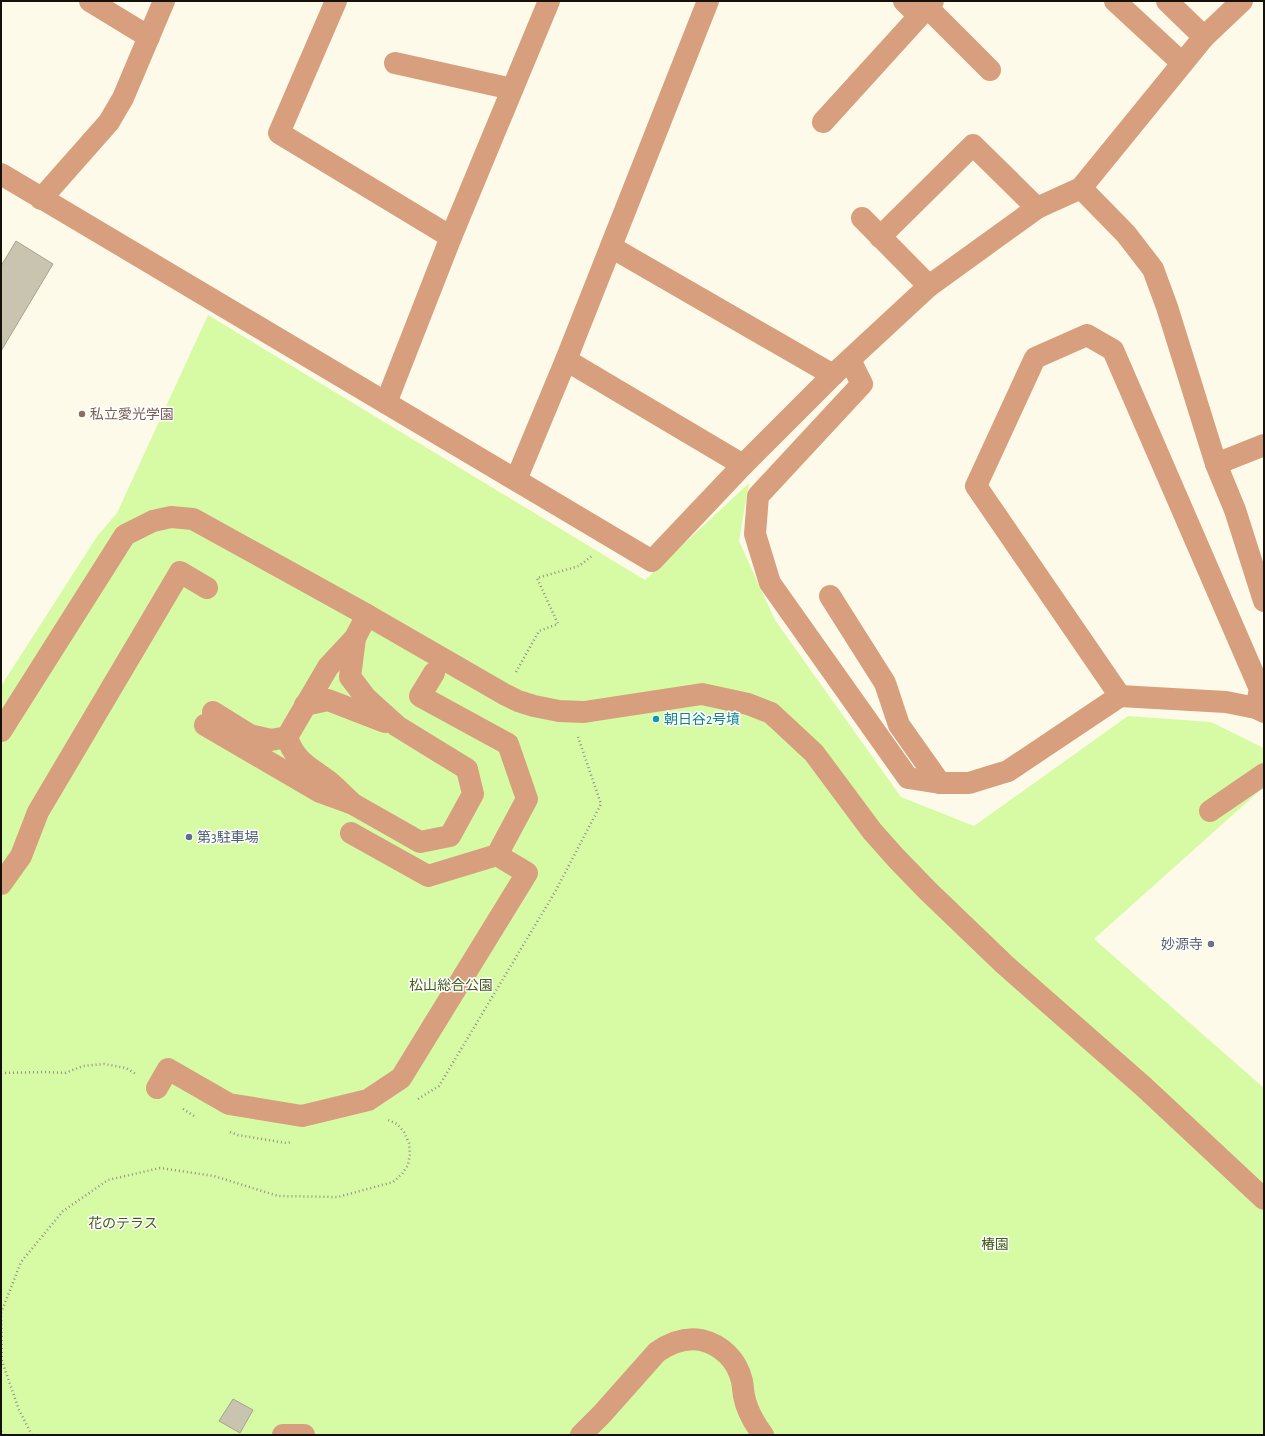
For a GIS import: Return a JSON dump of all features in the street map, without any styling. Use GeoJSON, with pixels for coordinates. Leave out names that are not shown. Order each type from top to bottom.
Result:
{"type":"FeatureCollection","features":[{"type":"Feature","properties":{"kind":"street"},"geometry":{"type":"LineString","coordinates":[[90,1],[149,37]]}},
{"type":"Feature","properties":{"kind":"street"},"geometry":{"type":"LineString","coordinates":[[41,199],[109,122],[123,98],[164,1]]}},
{"type":"Feature","properties":{"kind":"street"},"geometry":{"type":"LineString","coordinates":[[336,1],[279,133],[451,237]]}},
{"type":"Feature","properties":{"kind":"street"},"geometry":{"type":"LineString","coordinates":[[386,403],[451,237],[549,1]]}},
{"type":"Feature","properties":{"kind":"street"},"geometry":{"type":"LineString","coordinates":[[516,480],[566,360],[708,1]]}},
{"type":"Feature","properties":{"kind":"street"},"geometry":{"type":"LineString","coordinates":[[904,1],[927,8],[990,70]]}},
{"type":"Feature","properties":{"kind":"street"},"geometry":{"type":"LineString","coordinates":[[1115,1],[1182,63]]}},
{"type":"Feature","properties":{"kind":"street"},"geometry":{"type":"LineString","coordinates":[[1167,1],[1204,37]]}},
{"type":"Feature","properties":{"kind":"street"},"geometry":{"type":"LineString","coordinates":[[1,174],[652,561],[743,465],[834,375],[929,286],[1037,208],[1081,188],[1204,37],[1242,1]]}},
{"type":"Feature","properties":{"kind":"street"},"geometry":{"type":"LineString","coordinates":[[823,122],[927,8]]}},
{"type":"Feature","properties":{"kind":"street"},"geometry":{"type":"LineString","coordinates":[[395,63],[512,89]]}},
{"type":"Feature","properties":{"kind":"street"},"geometry":{"type":"LineString","coordinates":[[880,237],[973,145],[1037,208]]}},
{"type":"Feature","properties":{"kind":"street"},"geometry":{"type":"LineString","coordinates":[[1081,188],[1126,234],[1153,269],[1168,307],[1216,464],[1235,510],[1264,601]]}},
{"type":"Feature","properties":{"kind":"street"},"geometry":{"type":"LineString","coordinates":[[862,218],[929,286]]}},
{"type":"Feature","properties":{"kind":"street"},"geometry":{"type":"LineString","coordinates":[[611,247],[834,375]]}},
{"type":"Feature","properties":{"kind":"street"},"geometry":{"type":"LineString","coordinates":[[850,360],[862,384],[758,496],[755,534],[770,583],[908,778],[940,783],[969,783],[1008,771],[1120,696],[1226,702],[1260,710],[1260,690],[1113,350],[1087,335],[1035,358],[976,486],[1120,696]]}},
{"type":"Feature","properties":{"kind":"street"},"geometry":{"type":"LineString","coordinates":[[566,360],[743,465]]}},
{"type":"Feature","properties":{"kind":"street"},"geometry":{"type":"LineString","coordinates":[[1216,464],[1264,445]]}},
{"type":"Feature","properties":{"kind":"street"},"geometry":{"type":"LineString","coordinates":[[1,731],[125,535],[153,521],[171,516],[193,518],[518,701],[559,711],[584,712],[702,694],[748,704],[771,713],[814,753],[872,830],[896,858],[928,891],[1004,964],[1144,1087],[1264,1200]]}},
{"type":"Feature","properties":{"kind":"street"},"geometry":{"type":"LineString","coordinates":[[1,884],[21,856],[38,812],[180,572],[207,588]]}},
{"type":"Feature","properties":{"kind":"street"},"geometry":{"type":"LineString","coordinates":[[830,596],[885,683],[899,725],[940,783]]}},
{"type":"Feature","properties":{"kind":"street"},"geometry":{"type":"LineString","coordinates":[[352,804],[328,781],[304,765],[290,748],[287,737],[328,667],[355,638],[367,615]]}},
{"type":"Feature","properties":{"kind":"street"},"geometry":{"type":"LineString","coordinates":[[287,737],[271,740],[250,735],[209,718],[320,792],[352,804],[420,842],[450,836],[473,794],[467,769],[397,726],[366,698],[350,677],[355,638]]}},
{"type":"Feature","properties":{"kind":"street"},"geometry":{"type":"LineString","coordinates":[[351,833],[428,876],[497,855],[527,799],[508,744],[420,696],[434,673]]}},
{"type":"Feature","properties":{"kind":"street"},"geometry":{"type":"LineString","coordinates":[[305,704],[328,700],[397,726]]}},
{"type":"Feature","properties":{"kind":"street"},"geometry":{"type":"LineString","coordinates":[[1210,811],[1264,774]]}},
{"type":"Feature","properties":{"kind":"street"},"geometry":{"type":"LineString","coordinates":[[157,1088],[168,1069],[229,1104],[302,1116],[368,1100],[401,1078],[527,873],[497,855]]}},
{"type":"Feature","properties":{"kind":"street"},"geometry":{"type":"LineString","coordinates":[[581,1435],[602,1414],[657,1352],[664,1347],[680,1341],[697,1340],[713,1344],[733,1359],[742,1380],[744,1396],[749,1411],[755,1425],[763,1435]]}},
{"type":"Feature","properties":{"kind":"street"},"geometry":{"type":"LineString","coordinates":[[283,1435],[304,1435]]}},
{"type":"Feature","properties":{"kind":"path"},"geometry":{"type":"LineString","coordinates":[[513,678],[539,631],[558,624],[537,578],[579,566],[614,538]]}},
{"type":"Feature","properties":{"kind":"path"},"geometry":{"type":"LineString","coordinates":[[1,1073],[65,1073],[83,1066],[104,1064],[126,1068],[157,1088],[188,1113],[196,1116]]}},
{"type":"Feature","properties":{"kind":"path"},"geometry":{"type":"LineString","coordinates":[[32,1435],[19,1410],[2,1361],[1,1313],[21,1262],[63,1211],[108,1180],[160,1168],[214,1176],[278,1196],[338,1197],[393,1182],[402,1174],[408,1165],[410,1154],[409,1143],[404,1132],[397,1124],[387,1119],[380,1120]]}},
{"type":"Feature","properties":{"kind":"path"},"geometry":{"type":"LineString","coordinates":[[224,1129],[238,1135],[286,1143],[293,1141]]}},
{"type":"Feature","properties":{"kind":"path"},"geometry":{"type":"LineString","coordinates":[[1,1432],[5,1435]]}},
{"type":"Feature","properties":{"kind":"green space","name":"松山総合公園"},"geometry":{"type":"Polygon","coordinates":[[[208,315],[645,580],[749,483],[739,541],[775,620],[901,797],[974,826],[1128,716],[1211,722],[1264,748],[1264,787],[1094,939],[1264,1088],[1264,1435],[1,1435],[1,686],[98,535],[117,513],[208,315]]]}},
{"type":"Feature","properties":{"kind":"building"},"geometry":{"type":"Polygon","coordinates":[[[16,241],[53,264],[1,351],[1,266],[16,241]]]}},
{"type":"Feature","properties":{"kind":"building"},"geometry":{"type":"Polygon","coordinates":[[[233,1399],[253,1410],[240,1433],[219,1421],[233,1399]]]}},
{"type":"Feature","properties":{"kind":"place","name":"私立愛光学園"},"geometry":{"type":"Point","coordinates":[82,414]}},
{"type":"Feature","properties":{"kind":"place","name":"朝日谷2号墳"},"geometry":{"type":"Point","coordinates":[656,719]}},
{"type":"Feature","properties":{"kind":"place","name":"第3駐車場"},"geometry":{"type":"Point","coordinates":[189,837]}},
{"type":"Feature","properties":{"kind":"place","name":"妙源寺"},"geometry":{"type":"Point","coordinates":[1211,944]}},
{"type":"Feature","properties":{"kind":"park label","name":"花のテラス"},"geometry":{"type":"Point","coordinates":[123,1223]}},
{"type":"Feature","properties":{"kind":"park label","name":"椿園"},"geometry":{"type":"Point","coordinates":[995,1244]}}]}
